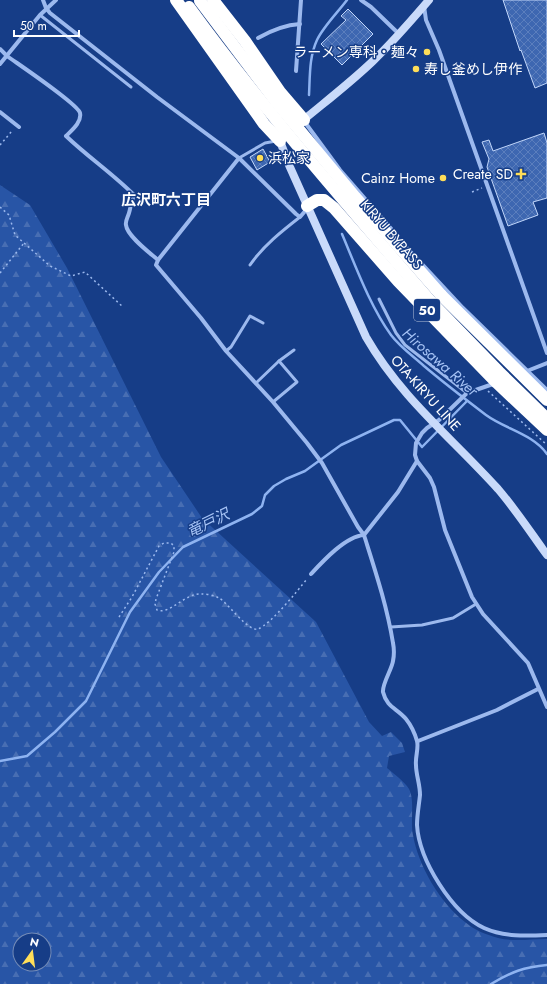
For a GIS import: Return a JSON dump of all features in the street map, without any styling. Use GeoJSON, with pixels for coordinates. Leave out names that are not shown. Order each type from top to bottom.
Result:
{"type":"FeatureCollection","features":[{"type":"Feature","properties":{"kind":"highway"},"geometry":{"type":"LineString","coordinates":[[176,0],[264,124],[280,141]]}},
{"type":"Feature","properties":{"kind":"highway"},"geometry":{"type":"LineString","coordinates":[[213,0],[245,41],[280,92],[304,120]]}},
{"type":"Feature","properties":{"kind":"highway","name":"KIRYU BYPASS"},"geometry":{"type":"LineString","coordinates":[[193,2],[224,54],[268,111],[436,299],[499,372],[547,419]]}},
{"type":"Feature","properties":{"kind":"highway","name":"50"},"geometry":{"type":"LineString","coordinates":[[307,206],[317,200],[324,200],[334,208],[398,281],[547,430]]}},
{"type":"Feature","properties":{"kind":"highway","name":"KIRYU BYPASS"},"geometry":{"type":"LineString","coordinates":[[436,299],[547,400]]}},
{"type":"Feature","properties":{"kind":"main road"},"geometry":{"type":"LineString","coordinates":[[280,141],[373,61],[426,3]]}},
{"type":"Feature","properties":{"kind":"main road","name":"OTA-KIRYU LINE"},"geometry":{"type":"LineString","coordinates":[[280,141],[288,165],[366,337],[378,358],[407,396],[477,467],[509,502],[547,555]]}},
{"type":"Feature","properties":{"kind":"street"},"geometry":{"type":"LineString","coordinates":[[43,0],[50,13],[157,97],[239,158],[300,218],[307,206]]}},
{"type":"Feature","properties":{"kind":"street"},"geometry":{"type":"LineString","coordinates":[[0,64],[46,8],[56,0]]}},
{"type":"Feature","properties":{"kind":"street"},"geometry":{"type":"LineString","coordinates":[[296,71],[301,0]]}},
{"type":"Feature","properties":{"kind":"street"},"geometry":{"type":"LineString","coordinates":[[361,0],[371,7],[399,34]]}},
{"type":"Feature","properties":{"kind":"street"},"geometry":{"type":"LineString","coordinates":[[426,3],[426,20],[439,50],[547,353]]}},
{"type":"Feature","properties":{"kind":"street"},"geometry":{"type":"LineString","coordinates":[[258,38],[287,25],[300,24]]}},
{"type":"Feature","properties":{"kind":"street"},"geometry":{"type":"LineString","coordinates":[[0,49],[7,56],[79,109],[79,122],[66,136],[91,159],[117,178],[134,195],[130,202],[130,210],[126,221],[127,229],[139,243],[158,260]]}},
{"type":"Feature","properties":{"kind":"street"},"geometry":{"type":"LineString","coordinates":[[0,112],[19,126]]}},
{"type":"Feature","properties":{"kind":"street"},"geometry":{"type":"LineString","coordinates":[[304,120],[340,170],[398,237]]}},
{"type":"Feature","properties":{"kind":"street"},"geometry":{"type":"LineString","coordinates":[[239,158],[158,260],[156,265],[201,318],[226,351],[273,402],[307,443],[322,463],[364,535],[391,627],[393,661],[383,690],[387,703],[405,719],[418,741],[416,764],[420,794],[417,825],[423,851],[432,871],[445,892],[472,921],[484,928],[512,935],[547,935]]}},
{"type":"Feature","properties":{"kind":"street"},"geometry":{"type":"LineString","coordinates":[[403,243],[463,308],[547,390]]}},
{"type":"Feature","properties":{"kind":"street"},"geometry":{"type":"LineString","coordinates":[[526,371],[547,363]]}},
{"type":"Feature","properties":{"kind":"street"},"geometry":{"type":"LineString","coordinates":[[500,382],[466,393],[439,420],[422,433],[418,438],[415,449],[417,461],[430,478],[434,487],[445,530],[472,597],[483,614],[528,662],[534,673],[538,689],[547,707]]}},
{"type":"Feature","properties":{"kind":"street"},"geometry":{"type":"LineString","coordinates":[[364,535],[395,497],[417,461]]}},
{"type":"Feature","properties":{"kind":"street"},"geometry":{"type":"LineString","coordinates":[[311,574],[324,560],[343,545],[357,535],[364,535]]}},
{"type":"Feature","properties":{"kind":"street"},"geometry":{"type":"LineString","coordinates":[[418,741],[497,710],[538,689]]}},
{"type":"Feature","properties":{"kind":"lane"},"geometry":{"type":"LineString","coordinates":[[40,15],[131,87]]}},
{"type":"Feature","properties":{"kind":"lane"},"geometry":{"type":"LineString","coordinates":[[239,158],[265,143],[280,141]]}},
{"type":"Feature","properties":{"kind":"lane"},"geometry":{"type":"LineString","coordinates":[[250,265],[270,242],[300,218]]}},
{"type":"Feature","properties":{"kind":"lane"},"geometry":{"type":"LineString","coordinates":[[379,298],[396,334],[405,345],[466,393]]}},
{"type":"Feature","properties":{"kind":"lane"},"geometry":{"type":"LineString","coordinates":[[226,351],[231,347],[250,316],[263,323]]}},
{"type":"Feature","properties":{"kind":"lane"},"geometry":{"type":"LineString","coordinates":[[256,383],[279,361],[294,350]]}},
{"type":"Feature","properties":{"kind":"lane"},"geometry":{"type":"LineString","coordinates":[[273,402],[297,382],[279,361]]}},
{"type":"Feature","properties":{"kind":"lane"},"geometry":{"type":"LineString","coordinates":[[391,627],[422,625],[453,618],[476,604]]}},
{"type":"Feature","properties":{"kind":"path"},"geometry":{"type":"LineString","coordinates":[[0,145],[12,131]]}},
{"type":"Feature","properties":{"kind":"path"},"geometry":{"type":"LineString","coordinates":[[472,192],[484,188]]}},
{"type":"Feature","properties":{"kind":"path"},"geometry":{"type":"LineString","coordinates":[[0,211],[1,208],[9,215],[15,235],[50,266],[71,276],[85,272],[123,307]]}},
{"type":"Feature","properties":{"kind":"path"},"geometry":{"type":"LineString","coordinates":[[0,273],[24,242]]}},
{"type":"Feature","properties":{"kind":"path"},"geometry":{"type":"LineString","coordinates":[[484,388],[547,445]]}},
{"type":"Feature","properties":{"kind":"path"},"geometry":{"type":"LineString","coordinates":[[119,617],[132,597],[159,546],[164,543],[171,543],[174,546],[174,552],[156,599],[155,604],[157,610],[160,611],[166,610],[190,596],[200,593],[208,594],[217,597],[254,630],[266,624],[282,609],[311,574]]}},
{"type":"Feature","properties":{"kind":"green space"},"geometry":{"type":"Polygon","coordinates":[[[0,185],[30,205],[67,268],[161,457],[202,518],[316,622],[369,722],[382,736],[391,732],[402,743],[405,752],[389,756],[387,768],[402,780],[409,789],[412,799],[412,830],[416,847],[425,871],[439,894],[447,905],[465,922],[485,934],[510,940],[547,939],[547,984],[0,984],[0,185]]]}},
{"type":"Feature","properties":{"kind":"building"},"geometry":{"type":"Polygon","coordinates":[[[503,0],[547,0],[547,83],[535,88],[521,50],[520,51],[503,0]]]}},
{"type":"Feature","properties":{"kind":"building"},"geometry":{"type":"Polygon","coordinates":[[[348,9],[373,34],[342,65],[321,44],[346,20],[341,16],[348,9]]]}},
{"type":"Feature","properties":{"kind":"building"},"geometry":{"type":"Polygon","coordinates":[[[544,133],[547,143],[547,198],[533,202],[538,215],[508,226],[487,167],[489,159],[482,142],[489,140],[493,151],[544,133]]]}},
{"type":"Feature","properties":{"kind":"building"},"geometry":{"type":"Polygon","coordinates":[[[263,149],[270,162],[257,170],[250,157],[263,149]]]}},
{"type":"Feature","properties":{"kind":"waterway","name":"Hirosawa River"},"geometry":{"type":"LineString","coordinates":[[309,95],[311,60],[314,47],[327,25],[347,0]]}},
{"type":"Feature","properties":{"kind":"waterway","name":"Hirosawa River"},"geometry":{"type":"LineString","coordinates":[[342,234],[376,312],[391,335],[407,351],[486,415],[534,441],[547,454]]}},
{"type":"Feature","properties":{"kind":"waterway","name":"竜戸沢"},"geometry":{"type":"LineString","coordinates":[[0,761],[27,756],[55,732],[86,701],[130,612],[159,572],[183,547],[252,514],[262,506],[265,495],[274,486],[305,471],[341,445],[394,420],[400,420],[422,447],[467,401]]}},
{"type":"Feature","properties":{"kind":"waterway"},"geometry":{"type":"LineString","coordinates":[[491,984],[518,971],[531,967],[547,965]]}},
{"type":"Feature","properties":{"kind":"place","name":"ラーメン専科・麺々"},"geometry":{"type":"Point","coordinates":[427,52]}},
{"type":"Feature","properties":{"kind":"place","name":"寿し釜めし伊作"},"geometry":{"type":"Point","coordinates":[416,69]}},
{"type":"Feature","properties":{"kind":"place","name":"浜松家"},"geometry":{"type":"Point","coordinates":[260,158]}},
{"type":"Feature","properties":{"kind":"place","name":"Create SD"},"geometry":{"type":"Point","coordinates":[521,174]}},
{"type":"Feature","properties":{"kind":"place","name":"Cainz Home"},"geometry":{"type":"Point","coordinates":[443,178]}},
{"type":"Feature","properties":{"kind":"district","name":"広沢町六丁目"},"geometry":{"type":"Point","coordinates":[166,200]}}]}
